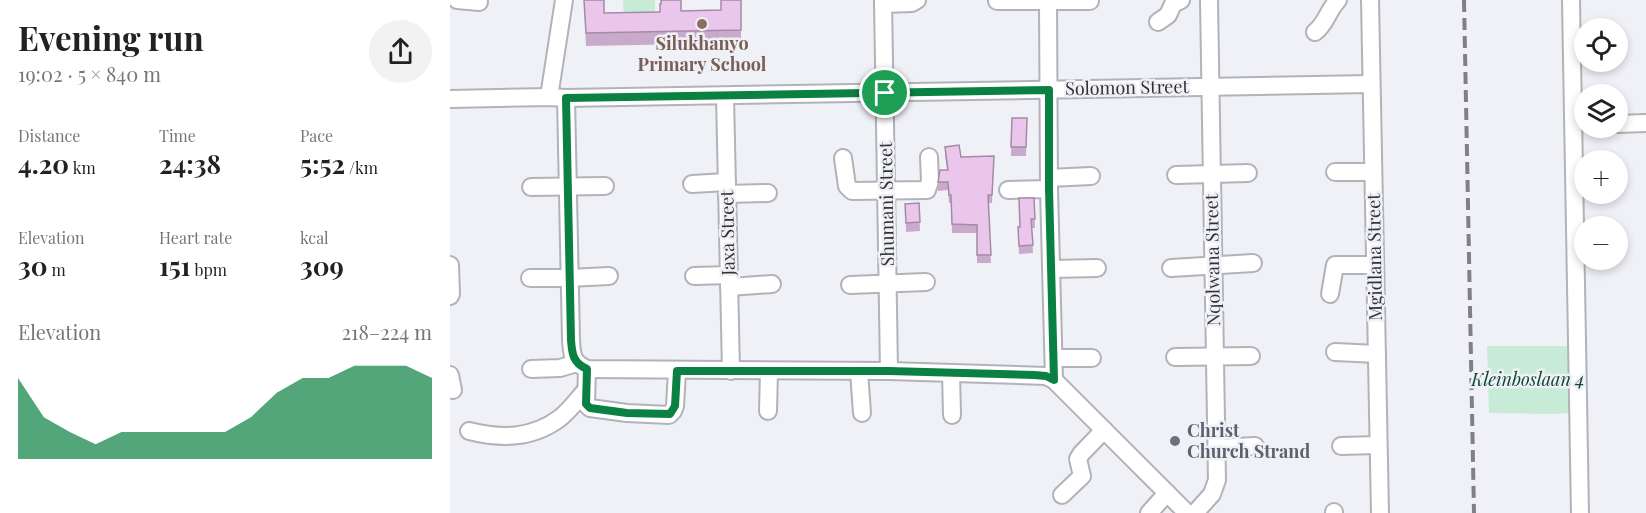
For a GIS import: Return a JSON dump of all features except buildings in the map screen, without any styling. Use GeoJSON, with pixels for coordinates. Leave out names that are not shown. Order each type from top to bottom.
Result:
{"type":"FeatureCollection","features":[{"type":"Feature","properties":{"kind":"street"},"geometry":{"type":"LineString","coordinates":[[457,0],[479,3]]}},
{"type":"Feature","properties":{"kind":"street"},"geometry":{"type":"LineString","coordinates":[[549,97],[564,0]]}},
{"type":"Feature","properties":{"kind":"street"},"geometry":{"type":"LineString","coordinates":[[883,2],[912,3],[917,0]]}},
{"type":"Feature","properties":{"kind":"street"},"geometry":{"type":"LineString","coordinates":[[1048,0],[1049,184],[1054,380]]}},
{"type":"Feature","properties":{"kind":"street","name":"Nqolwana Street"},"geometry":{"type":"LineString","coordinates":[[1195,513],[1212,494],[1216,485],[1209,0]]}},
{"type":"Feature","properties":{"kind":"street"},"geometry":{"type":"LineString","coordinates":[[1315,32],[1323,25],[1332,6],[1338,0]]}},
{"type":"Feature","properties":{"kind":"street","name":"Mgidlana Street"},"geometry":{"type":"LineString","coordinates":[[1370,0],[1380,513]]}},
{"type":"Feature","properties":{"kind":"street"},"geometry":{"type":"LineString","coordinates":[[1571,0],[1576,84]]}},
{"type":"Feature","properties":{"kind":"street"},"geometry":{"type":"LineString","coordinates":[[997,2],[1090,1]]}},
{"type":"Feature","properties":{"kind":"street"},"geometry":{"type":"LineString","coordinates":[[1158,22],[1168,15],[1175,1]]}},
{"type":"Feature","properties":{"kind":"street","name":"Shumani Street"},"geometry":{"type":"LineString","coordinates":[[883,2],[889,371]]}},
{"type":"Feature","properties":{"kind":"street","name":"Solomon Street"},"geometry":{"type":"LineString","coordinates":[[450,99],[1371,84]]}},
{"type":"Feature","properties":{"kind":"street","name":"Jaxa Street"},"geometry":{"type":"LineString","coordinates":[[725,96],[731,371]]}},
{"type":"Feature","properties":{"kind":"street"},"geometry":{"type":"LineString","coordinates":[[566,98],[571,340],[572,354],[582,366],[586,404],[590,408],[627,413],[669,415],[675,406],[677,371]]}},
{"type":"Feature","properties":{"kind":"street"},"geometry":{"type":"LineString","coordinates":[[1628,124],[1646,123]]}},
{"type":"Feature","properties":{"kind":"street"},"geometry":{"type":"LineString","coordinates":[[1578,138],[1580,513]]}},
{"type":"Feature","properties":{"kind":"street"},"geometry":{"type":"LineString","coordinates":[[843,158],[849,189],[855,192],[887,189],[927,190],[930,181],[929,157]]}},
{"type":"Feature","properties":{"kind":"street"},"geometry":{"type":"LineString","coordinates":[[1335,172],[1373,172]]}},
{"type":"Feature","properties":{"kind":"street"},"geometry":{"type":"LineString","coordinates":[[1176,175],[1248,173]]}},
{"type":"Feature","properties":{"kind":"street"},"geometry":{"type":"LineString","coordinates":[[1008,190],[1091,176]]}},
{"type":"Feature","properties":{"kind":"street"},"geometry":{"type":"LineString","coordinates":[[692,184],[768,193]]}},
{"type":"Feature","properties":{"kind":"street"},"geometry":{"type":"LineString","coordinates":[[531,187],[605,186]]}},
{"type":"Feature","properties":{"kind":"street"},"geometry":{"type":"LineString","coordinates":[[1171,268],[1253,263]]}},
{"type":"Feature","properties":{"kind":"street"},"geometry":{"type":"LineString","coordinates":[[450,265],[452,294],[450,296]]}},
{"type":"Feature","properties":{"kind":"street"},"geometry":{"type":"LineString","coordinates":[[1330,294],[1335,265],[1375,265]]}},
{"type":"Feature","properties":{"kind":"street"},"geometry":{"type":"LineString","coordinates":[[1052,269],[1097,268]]}},
{"type":"Feature","properties":{"kind":"street"},"geometry":{"type":"LineString","coordinates":[[530,278],[609,276]]}},
{"type":"Feature","properties":{"kind":"street"},"geometry":{"type":"LineString","coordinates":[[694,276],[772,284]]}},
{"type":"Feature","properties":{"kind":"street"},"geometry":{"type":"LineString","coordinates":[[850,285],[926,282]]}},
{"type":"Feature","properties":{"kind":"street"},"geometry":{"type":"LineString","coordinates":[[1335,352],[1377,354]]}},
{"type":"Feature","properties":{"kind":"street"},"geometry":{"type":"LineString","coordinates":[[1175,357],[1251,356]]}},
{"type":"Feature","properties":{"kind":"street"},"geometry":{"type":"LineString","coordinates":[[1054,358],[1092,358]]}},
{"type":"Feature","properties":{"kind":"street"},"geometry":{"type":"LineString","coordinates":[[531,369],[582,366],[677,371],[889,371],[1046,376],[1054,380],[1187,513]]}},
{"type":"Feature","properties":{"kind":"street"},"geometry":{"type":"LineString","coordinates":[[768,411],[769,371]]}},
{"type":"Feature","properties":{"kind":"street"},"geometry":{"type":"LineString","coordinates":[[859,371],[862,413]]}},
{"type":"Feature","properties":{"kind":"street"},"geometry":{"type":"LineString","coordinates":[[951,373],[952,415]]}},
{"type":"Feature","properties":{"kind":"street"},"geometry":{"type":"LineString","coordinates":[[469,431],[490,436],[511,437],[536,431],[562,417],[586,390]]}},
{"type":"Feature","properties":{"kind":"street"},"geometry":{"type":"LineString","coordinates":[[1062,495],[1082,476],[1078,459],[1104,430]]}},
{"type":"Feature","properties":{"kind":"street"},"geometry":{"type":"LineString","coordinates":[[1341,446],[1378,445]]}},
{"type":"Feature","properties":{"kind":"street"},"geometry":{"type":"LineString","coordinates":[[1216,448],[1255,447]]}},
{"type":"Feature","properties":{"kind":"street"},"geometry":{"type":"LineString","coordinates":[[1149,513],[1167,493]]}},
{"type":"Feature","properties":{"kind":"green space"},"geometry":{"type":"Polygon","coordinates":[[[623,0],[655,0],[655,21],[624,22],[623,0]]]}},
{"type":"Feature","properties":{"kind":"green space","name":"Kleinboslaan 4"},"geometry":{"type":"Polygon","coordinates":[[[1487,346],[1567,346],[1570,413],[1489,413],[1487,346]]]}},
{"type":"Feature","properties":{"kind":"railway"},"geometry":{"type":"LineString","coordinates":[[1464,0],[1474,513]]}},
{"type":"Feature","properties":{"kind":"place","name":"Silukhanyo Primary School"},"geometry":{"type":"Point","coordinates":[702,24]}},
{"type":"Feature","properties":{"kind":"place","name":"Christ Church Strand"},"geometry":{"type":"Point","coordinates":[1175,441]}},
{"type":"Feature","properties":{"kind":"route"},"geometry":{"type":"LineString","coordinates":[[1049,90],[1054,380],[1046,376],[1034,375],[889,371],[677,371],[675,406],[669,415],[627,413],[587,406],[587,369],[575,360],[571,340],[566,98],[885,93],[1049,90]]}}]}
